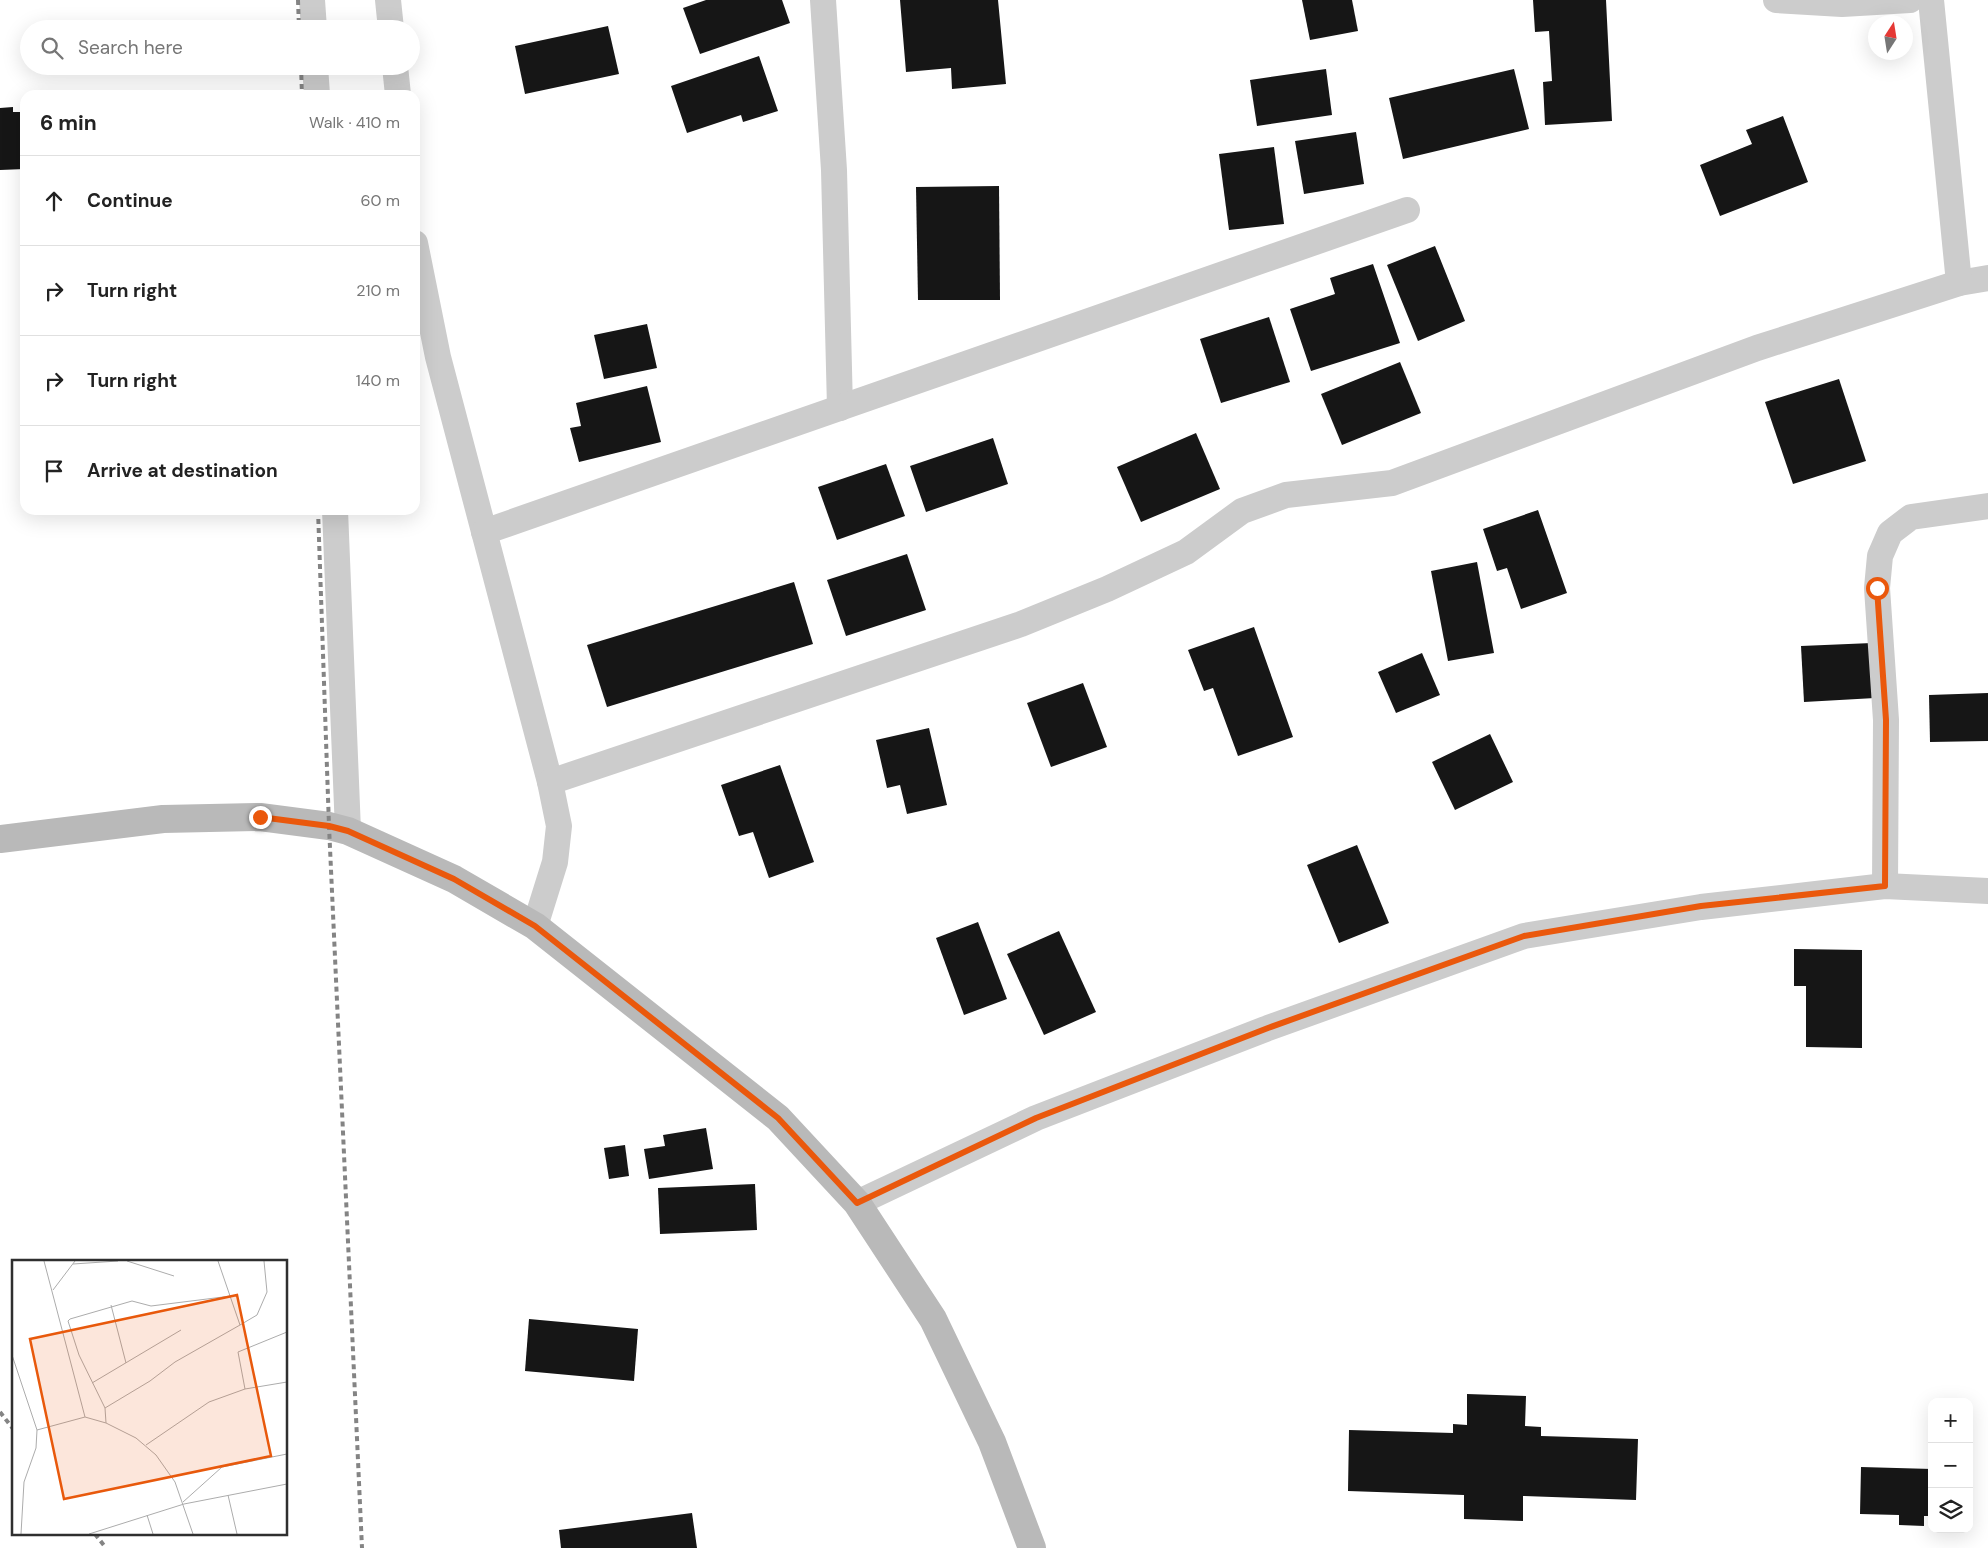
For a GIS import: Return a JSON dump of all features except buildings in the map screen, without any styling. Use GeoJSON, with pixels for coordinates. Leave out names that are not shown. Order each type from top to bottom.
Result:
{"type":"FeatureCollection","features":[{"type":"Feature","properties":{"kind":"street"},"geometry":{"type":"LineString","coordinates":[[312,0],[313,20]]}},
{"type":"Feature","properties":{"kind":"street"},"geometry":{"type":"LineString","coordinates":[[388,0],[390,20]]}},
{"type":"Feature","properties":{"kind":"street"},"geometry":{"type":"LineString","coordinates":[[823,0],[834,170],[840,408]]}},
{"type":"Feature","properties":{"kind":"street"},"geometry":{"type":"LineString","coordinates":[[1776,0],[1842,4],[1910,0]]}},
{"type":"Feature","properties":{"kind":"street"},"geometry":{"type":"LineString","coordinates":[[1932,0],[1959,283]]}},
{"type":"Feature","properties":{"kind":"street"},"geometry":{"type":"LineString","coordinates":[[316,75],[317,90]]}},
{"type":"Feature","properties":{"kind":"street"},"geometry":{"type":"LineString","coordinates":[[396,75],[397,90]]}},
{"type":"Feature","properties":{"kind":"street"},"geometry":{"type":"LineString","coordinates":[[484,532],[1407,210]]}},
{"type":"Feature","properties":{"kind":"street"},"geometry":{"type":"LineString","coordinates":[[420,269],[438,357],[550,782],[559,826],[555,862],[535,926]]}},
{"type":"Feature","properties":{"kind":"street"},"geometry":{"type":"LineString","coordinates":[[550,782],[1021,624],[1107,589],[1186,552],[1242,511],[1286,495],[1392,483],[1758,348],[1959,283],[1988,278]]}},
{"type":"Feature","properties":{"kind":"street"},"geometry":{"type":"LineString","coordinates":[[1885,886],[1886,720],[1877,588],[1880,556],[1890,533],[1911,517],[1988,506]]}},
{"type":"Feature","properties":{"kind":"street"},"geometry":{"type":"LineString","coordinates":[[335,515],[348,831]]}},
{"type":"Feature","properties":{"kind":"street"},"geometry":{"type":"LineString","coordinates":[[0,839],[163,820],[260,817],[329,826],[348,831],[454,879],[535,926],[778,1118],[857,1203],[933,1319],[992,1442],[1032,1548]]}},
{"type":"Feature","properties":{"kind":"street"},"geometry":{"type":"LineString","coordinates":[[857,1203],[1036,1118],[1268,1028],[1524,936],[1701,906],[1885,886],[1988,891]]}},
{"type":"Feature","properties":{"kind":"railway"},"geometry":{"type":"LineString","coordinates":[[298,0],[299,20]]}},
{"type":"Feature","properties":{"kind":"railway"},"geometry":{"type":"LineString","coordinates":[[301,75],[302,90]]}},
{"type":"Feature","properties":{"kind":"railway"},"geometry":{"type":"LineString","coordinates":[[318,515],[329,826],[362,1548]]}},
{"type":"Feature","properties":{"kind":"railway"},"geometry":{"type":"LineString","coordinates":[[0,1412],[12,1427]]}},
{"type":"Feature","properties":{"kind":"railway"},"geometry":{"type":"LineString","coordinates":[[97,1536],[106,1548]]}},
{"type":"Feature","properties":{"kind":"route"},"geometry":{"type":"LineString","coordinates":[[260,817],[329,826],[348,831],[454,879],[535,926],[685,1042],[778,1118],[857,1203],[1036,1118],[1268,1028],[1524,936],[1701,906],[1885,886],[1886,720],[1877,588]]}}]}
